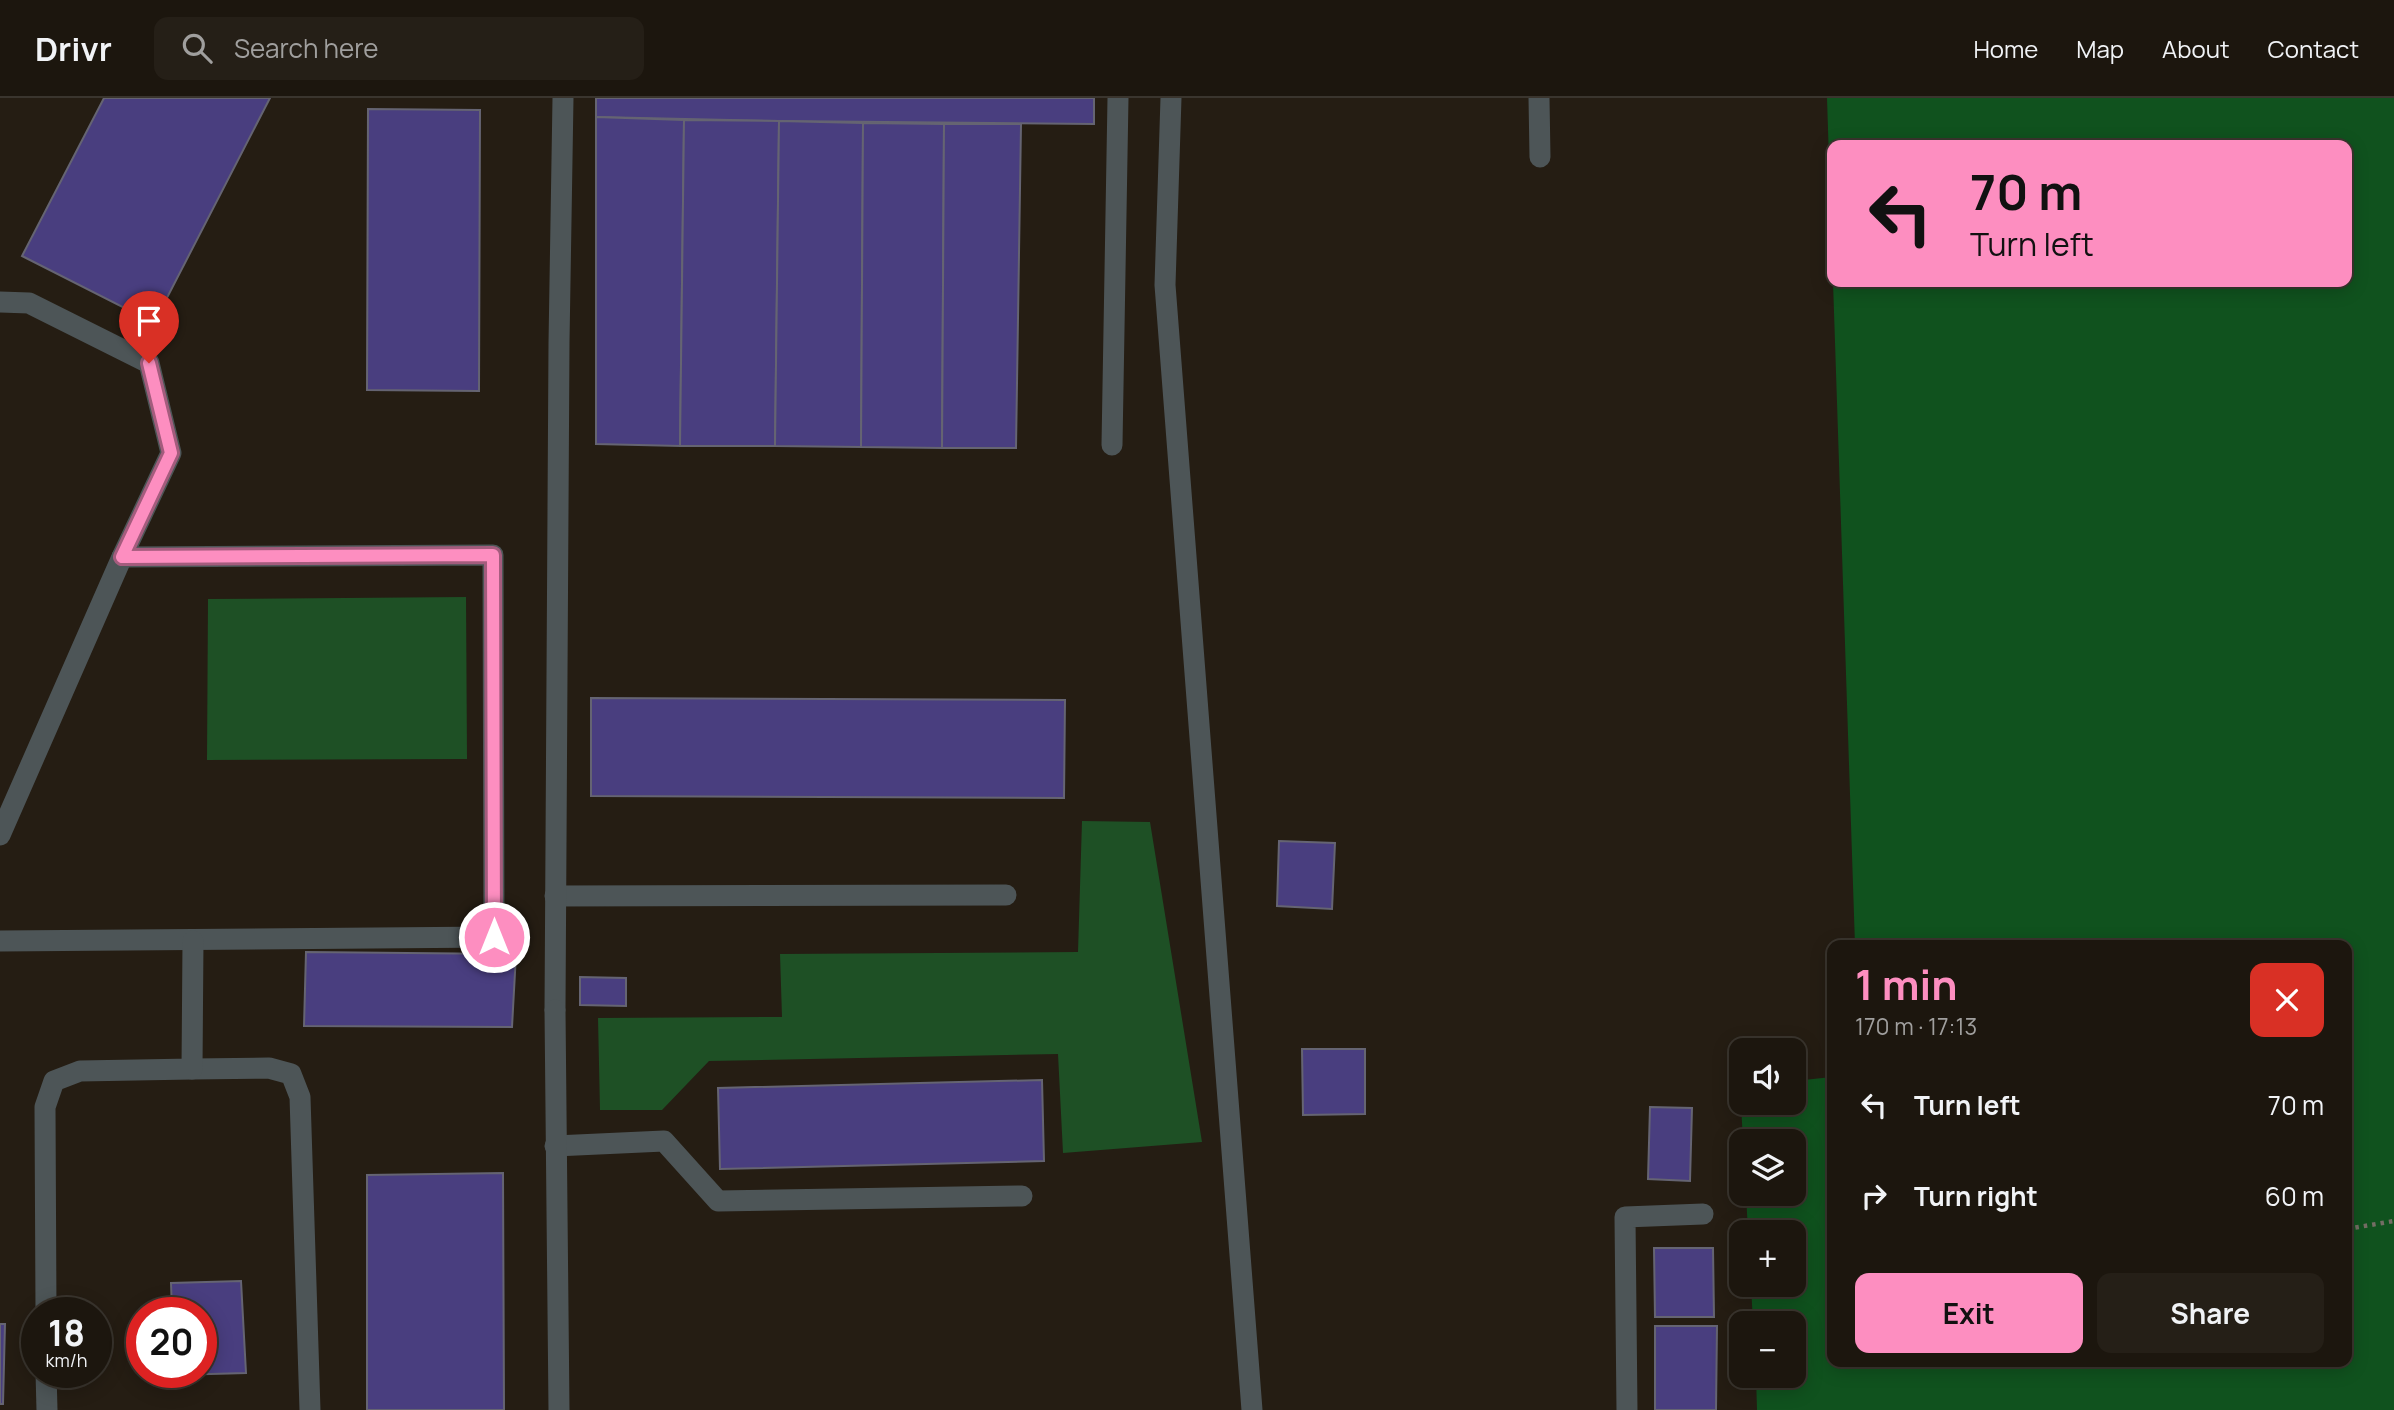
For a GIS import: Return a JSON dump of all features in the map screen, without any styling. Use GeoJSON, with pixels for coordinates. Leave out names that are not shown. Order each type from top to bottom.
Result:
{"type":"FeatureCollection","features":[{"type":"Feature","properties":{"kind":"street"},"geometry":{"type":"LineString","coordinates":[[559,1410],[555,896],[563,98]]}},
{"type":"Feature","properties":{"kind":"street"},"geometry":{"type":"LineString","coordinates":[[1112,445],[1118,98]]}},
{"type":"Feature","properties":{"kind":"street"},"geometry":{"type":"LineString","coordinates":[[1171,98],[1165,285],[1252,1410]]}},
{"type":"Feature","properties":{"kind":"street"},"geometry":{"type":"LineString","coordinates":[[1539,98],[1541,157]]}},
{"type":"Feature","properties":{"kind":"street"},"geometry":{"type":"LineString","coordinates":[[0,302],[29,303],[149,363],[171,453],[122,557],[0,835]]}},
{"type":"Feature","properties":{"kind":"street"},"geometry":{"type":"LineString","coordinates":[[0,941],[494,937],[493,555],[122,557]]}},
{"type":"Feature","properties":{"kind":"street"},"geometry":{"type":"LineString","coordinates":[[555,896],[1006,895]]}},
{"type":"Feature","properties":{"kind":"street"},"geometry":{"type":"LineString","coordinates":[[192,941],[192,1069]]}},
{"type":"Feature","properties":{"kind":"street"},"geometry":{"type":"LineString","coordinates":[[46,1297],[45,1107],[54,1081],[80,1071],[268,1068],[291,1074],[300,1097],[310,1410]]}},
{"type":"Feature","properties":{"kind":"street"},"geometry":{"type":"LineString","coordinates":[[555,1146],[664,1141],[718,1201],[1022,1196]]}},
{"type":"Feature","properties":{"kind":"street"},"geometry":{"type":"LineString","coordinates":[[1627,1410],[1625,1217],[1703,1214]]}},
{"type":"Feature","properties":{"kind":"street"},"geometry":{"type":"LineString","coordinates":[[46,1388],[47,1410]]}},
{"type":"Feature","properties":{"kind":"path"},"geometry":{"type":"LineString","coordinates":[[2352,1228],[2394,1221]]}},
{"type":"Feature","properties":{"kind":"green space"},"geometry":{"type":"Polygon","coordinates":[[[1827,98],[2394,98],[2394,1410],[1757,1410],[1756,1388],[1806,1388],[1806,1311],[1752,1311],[1752,1297],[1806,1297],[1806,1220],[1747,1220],[1747,1206],[1806,1206],[1806,1129],[1742,1129],[1742,1115],[1806,1115],[1806,1080],[1827,1078],[1827,1367],[2352,1367],[2352,940],[1855,940],[1833,287],[2352,287],[2352,140],[1828,140],[1827,98]]]}},
{"type":"Feature","properties":{"kind":"green space"},"geometry":{"type":"Polygon","coordinates":[[[466,597],[467,759],[207,760],[208,599],[466,597]]]}},
{"type":"Feature","properties":{"kind":"green space"},"geometry":{"type":"Polygon","coordinates":[[[1082,821],[1150,822],[1202,1142],[1063,1153],[1058,1054],[709,1061],[662,1110],[600,1110],[598,1018],[782,1017],[780,954],[1078,952],[1082,821]]]}},
{"type":"Feature","properties":{"kind":"building"},"geometry":{"type":"Polygon","coordinates":[[[104,98],[270,98],[154,323],[22,256],[104,98]]]}},
{"type":"Feature","properties":{"kind":"building"},"geometry":{"type":"Polygon","coordinates":[[[596,98],[1094,98],[1094,124],[596,117],[596,98]]]}},
{"type":"Feature","properties":{"kind":"building"},"geometry":{"type":"Polygon","coordinates":[[[368,109],[480,110],[479,391],[367,390],[368,109]]]}},
{"type":"Feature","properties":{"kind":"building"},"geometry":{"type":"Polygon","coordinates":[[[596,117],[684,120],[680,446],[596,444],[596,117]]]}},
{"type":"Feature","properties":{"kind":"building"},"geometry":{"type":"Polygon","coordinates":[[[684,120],[779,121],[775,446],[680,446],[684,120]]]}},
{"type":"Feature","properties":{"kind":"building"},"geometry":{"type":"Polygon","coordinates":[[[779,121],[863,123],[861,447],[775,446],[779,121]]]}},
{"type":"Feature","properties":{"kind":"building"},"geometry":{"type":"Polygon","coordinates":[[[863,123],[944,124],[942,448],[861,447],[863,123]]]}},
{"type":"Feature","properties":{"kind":"building"},"geometry":{"type":"Polygon","coordinates":[[[944,124],[1021,124],[1016,448],[942,448],[944,124]]]}},
{"type":"Feature","properties":{"kind":"building"},"geometry":{"type":"Polygon","coordinates":[[[591,698],[1065,700],[1064,798],[591,796],[591,698]]]}},
{"type":"Feature","properties":{"kind":"building"},"geometry":{"type":"Polygon","coordinates":[[[1279,841],[1335,843],[1332,909],[1277,906],[1279,841]]]}},
{"type":"Feature","properties":{"kind":"building"},"geometry":{"type":"Polygon","coordinates":[[[306,952],[516,954],[512,1027],[304,1026],[306,952]]]}},
{"type":"Feature","properties":{"kind":"building"},"geometry":{"type":"Polygon","coordinates":[[[580,977],[626,978],[626,1006],[580,1005],[580,977]]]}},
{"type":"Feature","properties":{"kind":"building"},"geometry":{"type":"Polygon","coordinates":[[[1302,1049],[1365,1049],[1365,1114],[1303,1115],[1302,1049]]]}},
{"type":"Feature","properties":{"kind":"building"},"geometry":{"type":"Polygon","coordinates":[[[1042,1080],[1044,1161],[720,1169],[718,1088],[1042,1080]]]}},
{"type":"Feature","properties":{"kind":"building"},"geometry":{"type":"Polygon","coordinates":[[[1650,1107],[1692,1108],[1690,1181],[1648,1179],[1650,1107]]]}},
{"type":"Feature","properties":{"kind":"building"},"geometry":{"type":"Polygon","coordinates":[[[503,1173],[504,1410],[367,1410],[367,1175],[503,1173]]]}},
{"type":"Feature","properties":{"kind":"building"},"geometry":{"type":"Polygon","coordinates":[[[1654,1248],[1713,1248],[1714,1317],[1655,1317],[1654,1248]]]}},
{"type":"Feature","properties":{"kind":"building"},"geometry":{"type":"Polygon","coordinates":[[[241,1281],[246,1373],[217,1374],[217,1297],[171,1297],[171,1283],[241,1281]]]}},
{"type":"Feature","properties":{"kind":"building"},"geometry":{"type":"Polygon","coordinates":[[[0,1324],[5,1324],[3,1404],[0,1404],[0,1324]]]}},
{"type":"Feature","properties":{"kind":"building"},"geometry":{"type":"Polygon","coordinates":[[[1655,1326],[1717,1326],[1716,1410],[1655,1410],[1655,1326]]]}},
{"type":"Feature","properties":{"kind":"route"},"geometry":{"type":"LineString","coordinates":[[149,363],[171,453],[122,557],[493,555],[494,937]]}}]}
